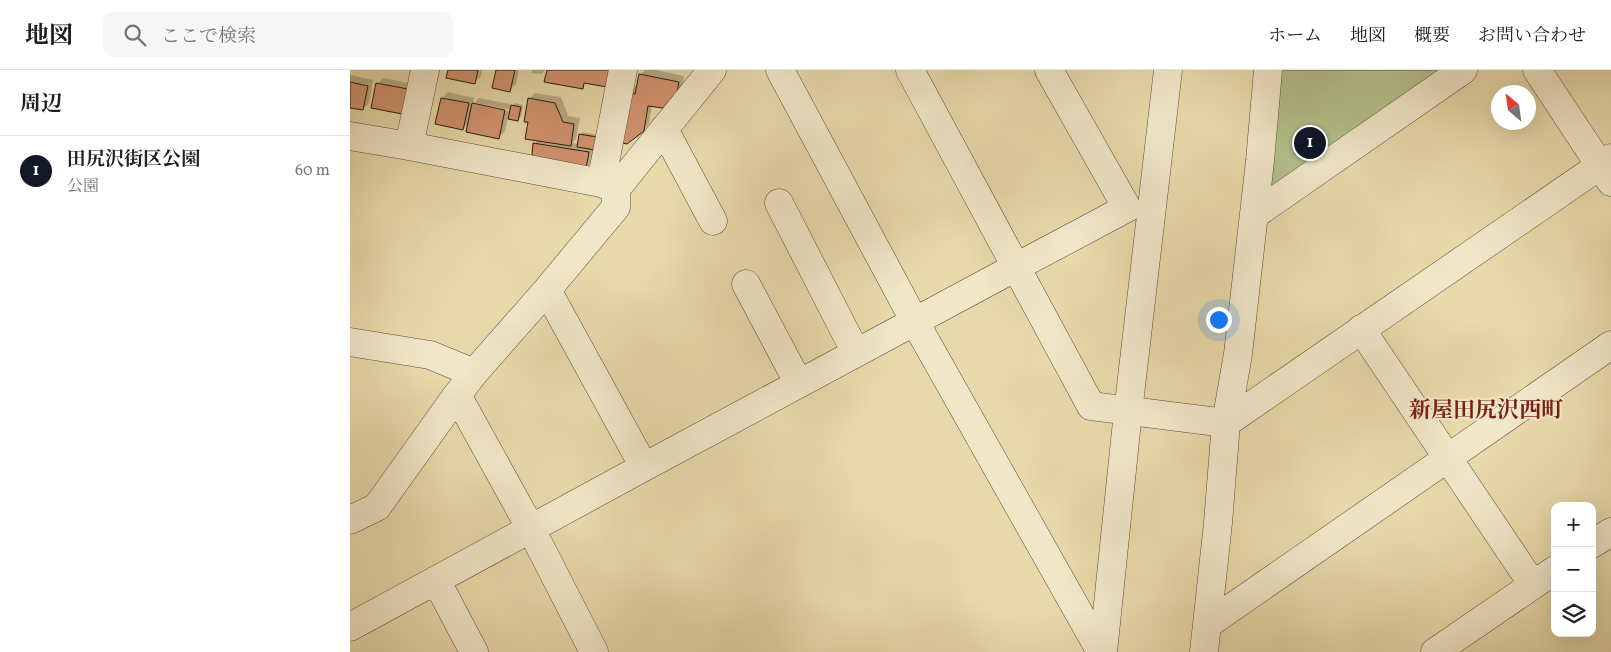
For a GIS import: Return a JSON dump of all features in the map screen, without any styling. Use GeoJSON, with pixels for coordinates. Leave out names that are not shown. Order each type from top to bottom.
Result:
{"type":"FeatureCollection","features":[{"type":"Feature","properties":{"kind":"street"},"geometry":{"type":"LineString","coordinates":[[409,146],[425,70]]}},
{"type":"Feature","properties":{"kind":"street"},"geometry":{"type":"LineString","coordinates":[[350,520],[377,507],[474,373],[547,290],[616,207],[609,186],[623,70]]}},
{"type":"Feature","properties":{"kind":"street"},"geometry":{"type":"LineString","coordinates":[[609,186],[664,129],[712,70]]}},
{"type":"Feature","properties":{"kind":"street"},"geometry":{"type":"LineString","coordinates":[[780,70],[915,322],[1102,652]]}},
{"type":"Feature","properties":{"kind":"street"},"geometry":{"type":"LineString","coordinates":[[910,70],[1091,406],[1226,423],[1361,329],[1607,168],[1537,70]]}},
{"type":"Feature","properties":{"kind":"street"},"geometry":{"type":"LineString","coordinates":[[350,627],[644,466],[1127,208],[1049,70]]}},
{"type":"Feature","properties":{"kind":"street"},"geometry":{"type":"LineString","coordinates":[[1102,652],[1168,70]]}},
{"type":"Feature","properties":{"kind":"street"},"geometry":{"type":"LineString","coordinates":[[1204,652],[1218,524],[1226,423],[1238,354],[1268,70]]}},
{"type":"Feature","properties":{"kind":"street"},"geometry":{"type":"LineString","coordinates":[[1254,215],[1464,70]]}},
{"type":"Feature","properties":{"kind":"street"},"geometry":{"type":"LineString","coordinates":[[664,129],[713,220]]}},
{"type":"Feature","properties":{"kind":"street"},"geometry":{"type":"LineString","coordinates":[[350,136],[609,186]]}},
{"type":"Feature","properties":{"kind":"street"},"geometry":{"type":"LineString","coordinates":[[779,203],[856,353]]}},
{"type":"Feature","properties":{"kind":"street"},"geometry":{"type":"LineString","coordinates":[[746,284],[799,384]]}},
{"type":"Feature","properties":{"kind":"street"},"geometry":{"type":"LineString","coordinates":[[547,290],[644,466]]}},
{"type":"Feature","properties":{"kind":"street"},"geometry":{"type":"LineString","coordinates":[[1361,329],[1447,458],[1544,577],[1435,652]]}},
{"type":"Feature","properties":{"kind":"street"},"geometry":{"type":"LineString","coordinates":[[350,342],[430,355],[474,373]]}},
{"type":"Feature","properties":{"kind":"street"},"geometry":{"type":"LineString","coordinates":[[1208,624],[1611,345]]}},
{"type":"Feature","properties":{"kind":"street"},"geometry":{"type":"LineString","coordinates":[[457,395],[594,652]]}},
{"type":"Feature","properties":{"kind":"street"},"geometry":{"type":"LineString","coordinates":[[1596,541],[1611,532]]}},
{"type":"Feature","properties":{"kind":"street"},"geometry":{"type":"LineString","coordinates":[[436,580],[474,652]]}},
{"type":"Feature","properties":{"kind":"green space"},"geometry":{"type":"Polygon","coordinates":[[[1268,70],[1463,70],[1254,215],[1268,70]]]}},
{"type":"Feature","properties":{"kind":"building"},"geometry":{"type":"Polygon","coordinates":[[[448,70],[478,70],[475,84],[446,78],[448,70]]]}},
{"type":"Feature","properties":{"kind":"building"},"geometry":{"type":"Polygon","coordinates":[[[496,70],[515,70],[510,92],[492,88],[496,70]]]}},
{"type":"Feature","properties":{"kind":"building"},"geometry":{"type":"Polygon","coordinates":[[[547,70],[610,70],[607,87],[584,83],[583,89],[544,82],[547,70]]]}},
{"type":"Feature","properties":{"kind":"building"},"geometry":{"type":"Polygon","coordinates":[[[639,74],[679,82],[677,92],[663,108],[648,106],[644,131],[627,144],[617,142],[626,92],[635,94],[639,74]]]}},
{"type":"Feature","properties":{"kind":"building"},"geometry":{"type":"Polygon","coordinates":[[[350,82],[368,86],[363,110],[350,108],[350,82]]]}},
{"type":"Feature","properties":{"kind":"building"},"geometry":{"type":"Polygon","coordinates":[[[376,83],[408,89],[402,114],[371,108],[376,83]]]}},
{"type":"Feature","properties":{"kind":"building"},"geometry":{"type":"Polygon","coordinates":[[[441,98],[469,103],[463,130],[435,124],[441,98]]]}},
{"type":"Feature","properties":{"kind":"building"},"geometry":{"type":"Polygon","coordinates":[[[528,98],[555,103],[563,122],[574,124],[571,146],[525,139],[528,122],[524,122],[528,98]]]}},
{"type":"Feature","properties":{"kind":"building"},"geometry":{"type":"Polygon","coordinates":[[[472,103],[505,110],[499,139],[466,132],[472,103]]]}},
{"type":"Feature","properties":{"kind":"building"},"geometry":{"type":"Polygon","coordinates":[[[511,105],[521,107],[518,121],[508,119],[511,105]]]}},
{"type":"Feature","properties":{"kind":"building"},"geometry":{"type":"Polygon","coordinates":[[[579,134],[597,137],[595,150],[577,147],[579,134]]]}},
{"type":"Feature","properties":{"kind":"building"},"geometry":{"type":"Polygon","coordinates":[[[533,143],[589,152],[586,169],[536,162],[532,154],[533,143]]]}},
{"type":"Feature","properties":{"kind":"place","name":"田尻沢街区公園"},"geometry":{"type":"Point","coordinates":[1310,143]}},
{"type":"Feature","properties":{"kind":"district","name":"新屋田尻沢西町"},"geometry":{"type":"Point","coordinates":[1486,411]}}]}
